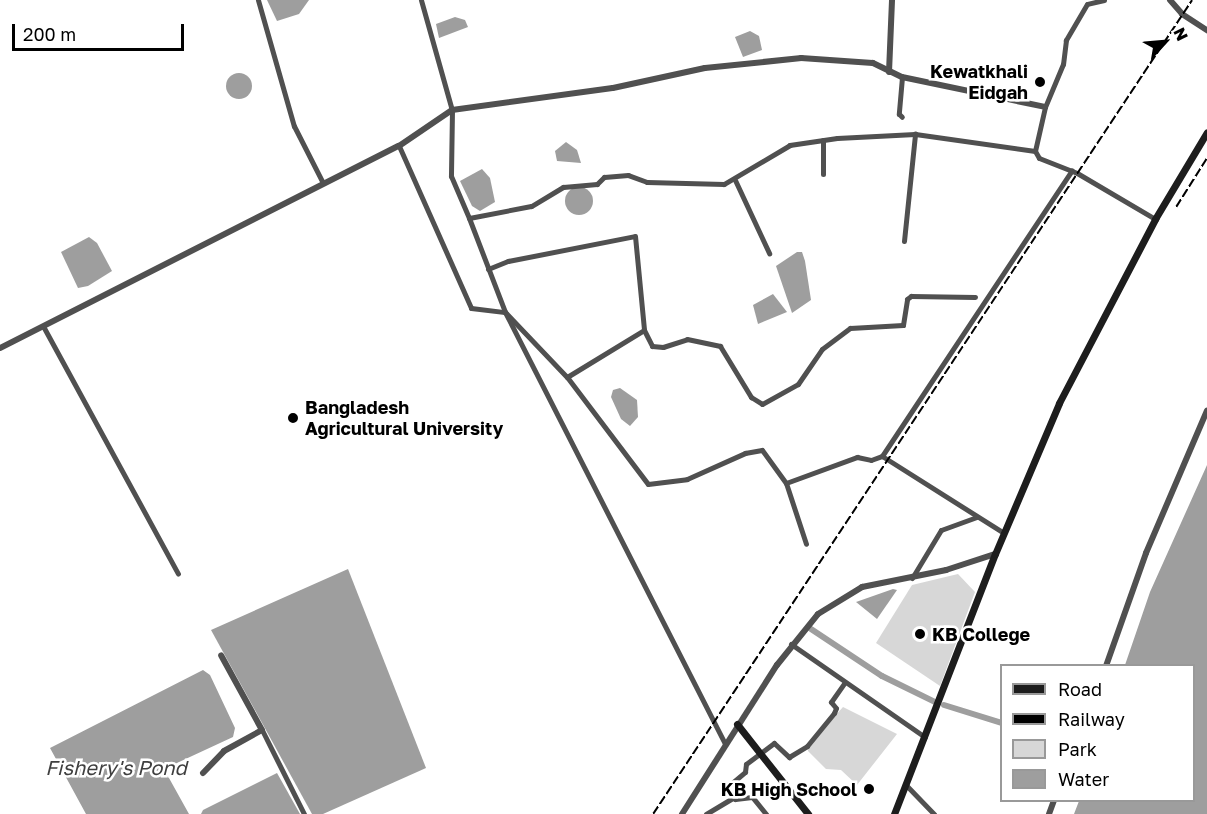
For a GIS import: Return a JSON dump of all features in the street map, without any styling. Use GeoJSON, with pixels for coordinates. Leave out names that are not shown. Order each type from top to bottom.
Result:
{"type":"FeatureCollection","features":[{"type":"Feature","properties":{"kind":"main road"},"geometry":{"type":"LineString","coordinates":[[894,814],[995,554],[1059,403],[1155,219],[1207,132]]}},
{"type":"Feature","properties":{"kind":"main road"},"geometry":{"type":"LineString","coordinates":[[737,724],[808,814]]}},
{"type":"Feature","properties":{"kind":"street"},"geometry":{"type":"LineString","coordinates":[[258,0],[294,126],[323,183]]}},
{"type":"Feature","properties":{"kind":"street"},"geometry":{"type":"LineString","coordinates":[[421,0],[452,110],[451,176],[505,312],[725,744]]}},
{"type":"Feature","properties":{"kind":"street"},"geometry":{"type":"LineString","coordinates":[[889,72],[892,0]]}},
{"type":"Feature","properties":{"kind":"street"},"geometry":{"type":"LineString","coordinates":[[1104,0],[1087,4],[1066,40],[1063,64],[1045,107],[1035,151],[1039,158],[1071,171],[1155,219]]}},
{"type":"Feature","properties":{"kind":"street"},"geometry":{"type":"LineString","coordinates":[[1170,0],[1182,14],[1207,30]]}},
{"type":"Feature","properties":{"kind":"street"},"geometry":{"type":"LineString","coordinates":[[0,348],[399,146],[452,110],[613,88],[705,68],[801,58],[873,63],[902,77],[1045,107]]}},
{"type":"Feature","properties":{"kind":"street"},"geometry":{"type":"LineString","coordinates":[[902,77],[899,114],[902,117]]}},
{"type":"Feature","properties":{"kind":"street"},"geometry":{"type":"LineString","coordinates":[[469,219],[531,206],[563,187],[597,184],[604,177],[628,175],[647,182],[724,184],[735,180],[790,145],[823,140],[888,133],[1035,151]]}},
{"type":"Feature","properties":{"kind":"street"},"geometry":{"type":"LineString","coordinates":[[904,241],[915,135]]}},
{"type":"Feature","properties":{"kind":"street"},"geometry":{"type":"LineString","coordinates":[[823,140],[823,174]]}},
{"type":"Feature","properties":{"kind":"street"},"geometry":{"type":"LineString","coordinates":[[399,146],[471,308],[505,312],[567,377],[648,484],[687,479],[762,450],[786,483],[806,544]]}},
{"type":"Feature","properties":{"kind":"street"},"geometry":{"type":"LineString","coordinates":[[786,483],[857,457],[871,460],[882,456],[1071,171]]}},
{"type":"Feature","properties":{"kind":"street"},"geometry":{"type":"LineString","coordinates":[[735,180],[769,253]]}},
{"type":"Feature","properties":{"kind":"street"},"geometry":{"type":"LineString","coordinates":[[488,269],[508,261],[635,236],[644,330],[652,346],[663,347],[687,339],[720,346],[752,397],[762,404],[798,384],[822,349],[850,328],[903,324],[907,299],[911,296],[975,297]]}},
{"type":"Feature","properties":{"kind":"street"},"geometry":{"type":"LineString","coordinates":[[43,326],[178,574]]}},
{"type":"Feature","properties":{"kind":"street"},"geometry":{"type":"LineString","coordinates":[[567,377],[644,330]]}},
{"type":"Feature","properties":{"kind":"street"},"geometry":{"type":"LineString","coordinates":[[1107,664],[1146,553],[1207,411]]}},
{"type":"Feature","properties":{"kind":"street"},"geometry":{"type":"LineString","coordinates":[[882,456],[1004,533]]}},
{"type":"Feature","properties":{"kind":"street"},"geometry":{"type":"LineString","coordinates":[[912,578],[941,530],[977,517]]}},
{"type":"Feature","properties":{"kind":"street"},"geometry":{"type":"LineString","coordinates":[[682,814],[737,724],[791,644],[818,614],[839,598],[862,587],[912,578],[995,554]]}},
{"type":"Feature","properties":{"kind":"street"},"geometry":{"type":"LineString","coordinates":[[791,644],[925,736]]}},
{"type":"Feature","properties":{"kind":"street"},"geometry":{"type":"LineString","coordinates":[[221,655],[304,814]]}},
{"type":"Feature","properties":{"kind":"street"},"geometry":{"type":"LineString","coordinates":[[734,797],[726,788],[774,743],[789,757],[807,746],[834,713],[836,708],[831,702],[845,682]]}},
{"type":"Feature","properties":{"kind":"street"},"geometry":{"type":"LineString","coordinates":[[203,773],[224,751],[262,730]]}},
{"type":"Feature","properties":{"kind":"street"},"geometry":{"type":"LineString","coordinates":[[905,784],[934,814]]}},
{"type":"Feature","properties":{"kind":"street"},"geometry":{"type":"LineString","coordinates":[[706,814],[714,812],[734,797],[752,797],[766,814]]}},
{"type":"Feature","properties":{"kind":"green space"},"geometry":{"type":"Polygon","coordinates":[[[958,574],[975,592],[940,686],[876,643],[912,585],[958,574]]]}},
{"type":"Feature","properties":{"kind":"green space"},"geometry":{"type":"Polygon","coordinates":[[[843,707],[897,734],[857,785],[841,770],[826,769],[808,751],[808,746],[843,707]]]}},
{"type":"Feature","properties":{"kind":"water"},"geometry":{"type":"Polygon","coordinates":[[[267,0],[309,0],[299,14],[277,21],[267,0]]]}},
{"type":"Feature","properties":{"kind":"water"},"geometry":{"type":"Polygon","coordinates":[[[455,17],[465,20],[468,27],[439,38],[436,24],[455,17]]]}},
{"type":"Feature","properties":{"kind":"water"},"geometry":{"type":"Polygon","coordinates":[[[750,31],[759,36],[762,50],[743,57],[735,37],[750,31]]]}},
{"type":"Feature","properties":{"kind":"water"},"geometry":{"type":"Polygon","coordinates":[[[239,73],[248,77],[252,86],[248,95],[239,99],[230,95],[226,86],[230,77],[239,73]]]}},
{"type":"Feature","properties":{"kind":"water"},"geometry":{"type":"Polygon","coordinates":[[[566,142],[577,150],[581,163],[557,161],[555,151],[566,142]]]}},
{"type":"Feature","properties":{"kind":"water"},"geometry":{"type":"Polygon","coordinates":[[[482,169],[490,178],[495,202],[480,211],[472,206],[460,181],[482,169]]]}},
{"type":"Feature","properties":{"kind":"water"},"geometry":{"type":"Polygon","coordinates":[[[579,187],[589,191],[593,201],[589,211],[579,215],[569,211],[565,201],[569,191],[579,187]]]}},
{"type":"Feature","properties":{"kind":"water"},"geometry":{"type":"Polygon","coordinates":[[[89,237],[97,243],[112,271],[88,286],[78,288],[61,252],[89,237]]]}},
{"type":"Feature","properties":{"kind":"water"},"geometry":{"type":"Polygon","coordinates":[[[797,252],[802,252],[805,261],[811,300],[792,313],[776,266],[797,252]]]}},
{"type":"Feature","properties":{"kind":"water"},"geometry":{"type":"Polygon","coordinates":[[[773,294],[787,312],[758,324],[753,305],[773,294]]]}},
{"type":"Feature","properties":{"kind":"water"},"geometry":{"type":"Polygon","coordinates":[[[620,388],[637,400],[638,417],[630,426],[621,419],[611,397],[613,390],[620,388]]]}},
{"type":"Feature","properties":{"kind":"water"},"geometry":{"type":"Polygon","coordinates":[[[1207,465],[1207,814],[1074,814],[1079,802],[1195,802],[1195,664],[1125,664],[1150,592],[1207,465]]]}},
{"type":"Feature","properties":{"kind":"water"},"geometry":{"type":"Polygon","coordinates":[[[348,569],[426,768],[323,814],[312,814],[211,630],[348,569]]]}},
{"type":"Feature","properties":{"kind":"water"},"geometry":{"type":"Polygon","coordinates":[[[893,589],[897,590],[877,619],[856,602],[893,589]]]}},
{"type":"Feature","properties":{"kind":"water","name":"Fishery's Pond"},"geometry":{"type":"Polygon","coordinates":[[[203,670],[210,675],[235,728],[233,737],[164,769],[189,814],[86,814],[50,748],[203,670]]]}},
{"type":"Feature","properties":{"kind":"water"},"geometry":{"type":"Polygon","coordinates":[[[277,773],[300,814],[201,814],[203,810],[277,773]]]}},
{"type":"Feature","properties":{"kind":"waterway"},"geometry":{"type":"LineString","coordinates":[[811,629],[882,676],[937,703]]}},
{"type":"Feature","properties":{"kind":"waterway"},"geometry":{"type":"LineString","coordinates":[[944,705],[1000,722]]}},
{"type":"Feature","properties":{"kind":"railway"},"geometry":{"type":"LineString","coordinates":[[653,814],[1192,0]]}},
{"type":"Feature","properties":{"kind":"railway"},"geometry":{"type":"LineString","coordinates":[[1176,207],[1207,158]]}},
{"type":"Feature","properties":{"kind":"place","name":"Kewatkhali Eidgah"},"geometry":{"type":"Point","coordinates":[1040,82]}},
{"type":"Feature","properties":{"kind":"place","name":"Bangladesh Agricultural University"},"geometry":{"type":"Point","coordinates":[293,418]}},
{"type":"Feature","properties":{"kind":"place","name":"KB College"},"geometry":{"type":"Point","coordinates":[920,634]}},
{"type":"Feature","properties":{"kind":"place","name":"KB High School"},"geometry":{"type":"Point","coordinates":[869,789]}}]}
